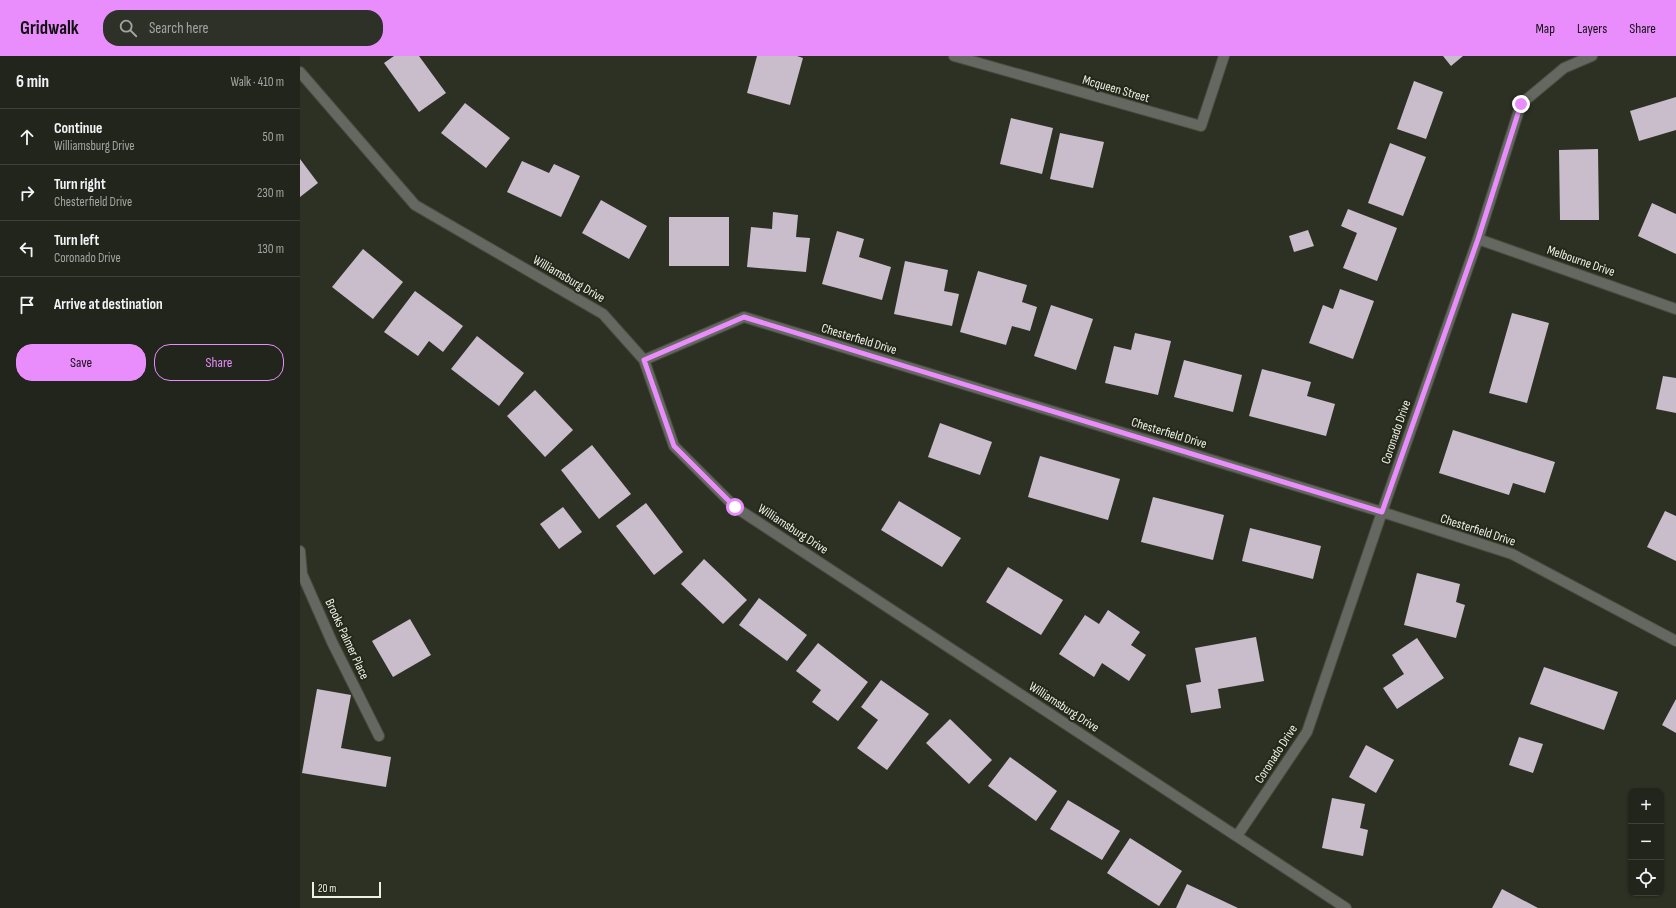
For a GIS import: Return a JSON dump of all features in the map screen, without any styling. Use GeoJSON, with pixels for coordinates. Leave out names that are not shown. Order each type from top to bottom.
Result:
{"type":"FeatureCollection","features":[{"type":"Feature","properties":{"kind":"street","name":"Mcqueen Street"},"geometry":{"type":"LineString","coordinates":[[954,56],[1201,126],[1224,56]]}},
{"type":"Feature","properties":{"kind":"street","name":"Coronado Drive"},"geometry":{"type":"LineString","coordinates":[[1237,836],[1307,732],[1382,512],[1478,239],[1521,104],[1564,68],[1592,56]]}},
{"type":"Feature","properties":{"kind":"street","name":"Williamsburg Drive"},"geometry":{"type":"LineString","coordinates":[[300,72],[415,205],[603,314],[644,360],[674,446],[735,507],[1346,908]]}},
{"type":"Feature","properties":{"kind":"street","name":"Melbourne Drive"},"geometry":{"type":"LineString","coordinates":[[1478,239],[1676,309]]}},
{"type":"Feature","properties":{"kind":"street","name":"Chesterfield Drive"},"geometry":{"type":"LineString","coordinates":[[644,360],[744,317],[1382,512],[1512,554],[1676,641]]}},
{"type":"Feature","properties":{"kind":"street","name":"Brooks Palmer Place"},"geometry":{"type":"LineString","coordinates":[[300,551],[302,574],[332,642],[379,736]]}},
{"type":"Feature","properties":{"kind":"building"},"geometry":{"type":"Polygon","coordinates":[[[394,56],[419,56],[446,93],[419,112],[384,63],[394,56]]]}},
{"type":"Feature","properties":{"kind":"building"},"geometry":{"type":"Polygon","coordinates":[[[757,56],[797,56],[803,58],[790,105],[747,93],[757,56]]]}},
{"type":"Feature","properties":{"kind":"building"},"geometry":{"type":"Polygon","coordinates":[[[1443,56],[1463,56],[1451,66],[1443,56]]]}},
{"type":"Feature","properties":{"kind":"building"},"geometry":{"type":"Polygon","coordinates":[[[1414,81],[1443,92],[1426,139],[1397,129],[1414,81]]]}},
{"type":"Feature","properties":{"kind":"building"},"geometry":{"type":"Polygon","coordinates":[[[1676,97],[1676,130],[1639,141],[1630,111],[1676,97]]]}},
{"type":"Feature","properties":{"kind":"building"},"geometry":{"type":"Polygon","coordinates":[[[465,103],[510,138],[486,168],[441,133],[465,103]]]}},
{"type":"Feature","properties":{"kind":"building"},"geometry":{"type":"Polygon","coordinates":[[[1011,118],[1053,128],[1042,174],[1000,164],[1011,118]]]}},
{"type":"Feature","properties":{"kind":"building"},"geometry":{"type":"Polygon","coordinates":[[[1060,133],[1104,142],[1093,188],[1050,179],[1060,133]]]}},
{"type":"Feature","properties":{"kind":"building"},"geometry":{"type":"Polygon","coordinates":[[[1390,143],[1426,157],[1403,216],[1368,203],[1390,143]]]}},
{"type":"Feature","properties":{"kind":"building"},"geometry":{"type":"Polygon","coordinates":[[[1598,149],[1599,220],[1560,220],[1559,150],[1598,149]]]}},
{"type":"Feature","properties":{"kind":"building"},"geometry":{"type":"Polygon","coordinates":[[[300,159],[318,183],[300,197],[300,159]]]}},
{"type":"Feature","properties":{"kind":"building"},"geometry":{"type":"Polygon","coordinates":[[[522,161],[549,173],[554,164],[580,176],[561,217],[507,192],[522,161]]]}},
{"type":"Feature","properties":{"kind":"building"},"geometry":{"type":"Polygon","coordinates":[[[601,200],[647,226],[629,259],[582,233],[601,200]]]}},
{"type":"Feature","properties":{"kind":"building"},"geometry":{"type":"Polygon","coordinates":[[[1652,203],[1676,214],[1676,254],[1638,236],[1652,203]]]}},
{"type":"Feature","properties":{"kind":"building"},"geometry":{"type":"Polygon","coordinates":[[[1348,209],[1397,228],[1377,281],[1343,268],[1357,233],[1341,226],[1348,209]]]}},
{"type":"Feature","properties":{"kind":"building"},"geometry":{"type":"Polygon","coordinates":[[[773,212],[798,215],[796,237],[810,238],[806,272],[747,267],[751,227],[772,229],[773,212]]]}},
{"type":"Feature","properties":{"kind":"building"},"geometry":{"type":"Polygon","coordinates":[[[669,217],[729,217],[729,266],[669,266],[669,217]]]}},
{"type":"Feature","properties":{"kind":"building"},"geometry":{"type":"Polygon","coordinates":[[[1308,230],[1314,246],[1294,252],[1289,236],[1308,230]]]}},
{"type":"Feature","properties":{"kind":"building"},"geometry":{"type":"Polygon","coordinates":[[[837,231],[864,239],[859,257],[891,267],[882,300],[822,284],[837,231]]]}},
{"type":"Feature","properties":{"kind":"building"},"geometry":{"type":"Polygon","coordinates":[[[363,249],[403,282],[373,319],[332,287],[363,249]]]}},
{"type":"Feature","properties":{"kind":"building"},"geometry":{"type":"Polygon","coordinates":[[[905,261],[948,270],[944,291],[959,294],[952,326],[894,314],[905,261]]]}},
{"type":"Feature","properties":{"kind":"building"},"geometry":{"type":"Polygon","coordinates":[[[978,271],[1027,285],[1022,302],[1037,307],[1030,331],[1012,326],[1006,345],[960,332],[978,271]]]}},
{"type":"Feature","properties":{"kind":"building"},"geometry":{"type":"Polygon","coordinates":[[[1340,289],[1374,301],[1353,359],[1309,343],[1323,305],[1333,309],[1340,289]]]}},
{"type":"Feature","properties":{"kind":"building"},"geometry":{"type":"Polygon","coordinates":[[[415,291],[463,326],[443,352],[429,341],[418,356],[384,332],[415,291]]]}},
{"type":"Feature","properties":{"kind":"building"},"geometry":{"type":"Polygon","coordinates":[[[1051,305],[1093,319],[1076,370],[1034,356],[1051,305]]]}},
{"type":"Feature","properties":{"kind":"building"},"geometry":{"type":"Polygon","coordinates":[[[1512,313],[1549,323],[1527,403],[1489,393],[1512,313]]]}},
{"type":"Feature","properties":{"kind":"building"},"geometry":{"type":"Polygon","coordinates":[[[1135,333],[1171,341],[1158,395],[1105,383],[1114,346],[1131,350],[1135,333]]]}},
{"type":"Feature","properties":{"kind":"building"},"geometry":{"type":"Polygon","coordinates":[[[477,336],[524,373],[499,406],[451,369],[477,336]]]}},
{"type":"Feature","properties":{"kind":"building"},"geometry":{"type":"Polygon","coordinates":[[[1184,360],[1242,375],[1233,412],[1174,397],[1184,360]]]}},
{"type":"Feature","properties":{"kind":"building"},"geometry":{"type":"Polygon","coordinates":[[[1262,369],[1311,382],[1307,396],[1335,404],[1326,436],[1249,416],[1262,369]]]}},
{"type":"Feature","properties":{"kind":"building"},"geometry":{"type":"Polygon","coordinates":[[[1663,376],[1676,378],[1676,413],[1656,409],[1663,376]]]}},
{"type":"Feature","properties":{"kind":"building"},"geometry":{"type":"Polygon","coordinates":[[[535,390],[573,430],[545,457],[507,416],[535,390]]]}},
{"type":"Feature","properties":{"kind":"building"},"geometry":{"type":"Polygon","coordinates":[[[940,423],[992,442],[980,475],[928,457],[940,423]]]}},
{"type":"Feature","properties":{"kind":"building"},"geometry":{"type":"Polygon","coordinates":[[[1453,430],[1555,462],[1545,493],[1513,483],[1509,495],[1439,473],[1453,430]]]}},
{"type":"Feature","properties":{"kind":"building"},"geometry":{"type":"Polygon","coordinates":[[[592,445],[631,494],[599,519],[561,470],[592,445]]]}},
{"type":"Feature","properties":{"kind":"building"},"geometry":{"type":"Polygon","coordinates":[[[1040,456],[1120,479],[1108,520],[1028,497],[1040,456]]]}},
{"type":"Feature","properties":{"kind":"building"},"geometry":{"type":"Polygon","coordinates":[[[1153,497],[1224,515],[1213,560],[1141,542],[1153,497]]]}},
{"type":"Feature","properties":{"kind":"building"},"geometry":{"type":"Polygon","coordinates":[[[899,501],[961,538],[942,567],[881,530],[899,501]]]}},
{"type":"Feature","properties":{"kind":"building"},"geometry":{"type":"Polygon","coordinates":[[[646,503],[683,552],[654,575],[616,526],[646,503]]]}},
{"type":"Feature","properties":{"kind":"building"},"geometry":{"type":"Polygon","coordinates":[[[563,507],[582,532],[559,549],[540,524],[563,507]]]}},
{"type":"Feature","properties":{"kind":"building"},"geometry":{"type":"Polygon","coordinates":[[[1665,511],[1676,516],[1676,561],[1647,547],[1665,511]]]}},
{"type":"Feature","properties":{"kind":"building"},"geometry":{"type":"Polygon","coordinates":[[[1250,528],[1321,546],[1313,579],[1242,561],[1250,528]]]}},
{"type":"Feature","properties":{"kind":"building"},"geometry":{"type":"Polygon","coordinates":[[[704,559],[747,600],[723,624],[681,584],[704,559]]]}},
{"type":"Feature","properties":{"kind":"building"},"geometry":{"type":"Polygon","coordinates":[[[1008,567],[1063,600],[1041,635],[986,602],[1008,567]]]}},
{"type":"Feature","properties":{"kind":"building"},"geometry":{"type":"Polygon","coordinates":[[[1417,573],[1460,584],[1456,602],[1465,605],[1456,638],[1404,625],[1417,573]]]}},
{"type":"Feature","properties":{"kind":"building"},"geometry":{"type":"Polygon","coordinates":[[[759,598],[807,635],[787,661],[739,625],[759,598]]]}},
{"type":"Feature","properties":{"kind":"building"},"geometry":{"type":"Polygon","coordinates":[[[1108,610],[1140,632],[1131,645],[1146,655],[1129,681],[1102,663],[1094,677],[1059,654],[1085,615],[1099,624],[1108,610]]]}},
{"type":"Feature","properties":{"kind":"building"},"geometry":{"type":"Polygon","coordinates":[[[410,619],[431,655],[393,677],[372,641],[410,619]]]}},
{"type":"Feature","properties":{"kind":"building"},"geometry":{"type":"Polygon","coordinates":[[[1256,637],[1264,681],[1218,689],[1221,708],[1191,713],[1186,685],[1201,682],[1195,648],[1256,637]]]}},
{"type":"Feature","properties":{"kind":"building"},"geometry":{"type":"Polygon","coordinates":[[[1417,638],[1444,678],[1397,709],[1383,688],[1404,674],[1392,655],[1417,638]]]}},
{"type":"Feature","properties":{"kind":"building"},"geometry":{"type":"Polygon","coordinates":[[[818,643],[868,682],[838,721],[812,702],[821,690],[796,671],[818,643]]]}},
{"type":"Feature","properties":{"kind":"building"},"geometry":{"type":"Polygon","coordinates":[[[1544,667],[1618,692],[1604,730],[1530,704],[1544,667]]]}},
{"type":"Feature","properties":{"kind":"building"},"geometry":{"type":"Polygon","coordinates":[[[881,680],[929,714],[887,770],[857,748],[878,720],[861,707],[881,680]]]}},
{"type":"Feature","properties":{"kind":"building"},"geometry":{"type":"Polygon","coordinates":[[[317,689],[351,695],[341,748],[391,757],[386,787],[302,773],[317,689]]]}},
{"type":"Feature","properties":{"kind":"building"},"geometry":{"type":"Polygon","coordinates":[[[1676,699],[1676,733],[1662,725],[1676,699]]]}},
{"type":"Feature","properties":{"kind":"building"},"geometry":{"type":"Polygon","coordinates":[[[950,719],[992,760],[969,784],[926,743],[950,719]]]}},
{"type":"Feature","properties":{"kind":"building"},"geometry":{"type":"Polygon","coordinates":[[[1519,737],[1543,744],[1533,773],[1509,765],[1519,737]]]}},
{"type":"Feature","properties":{"kind":"building"},"geometry":{"type":"Polygon","coordinates":[[[1366,745],[1394,760],[1376,793],[1349,777],[1366,745]]]}},
{"type":"Feature","properties":{"kind":"building"},"geometry":{"type":"Polygon","coordinates":[[[1010,757],[1057,791],[1036,821],[988,786],[1010,757]]]}},
{"type":"Feature","properties":{"kind":"building"},"geometry":{"type":"Polygon","coordinates":[[[1332,798],[1365,804],[1360,828],[1368,830],[1363,856],[1322,848],[1332,798]]]}},
{"type":"Feature","properties":{"kind":"building"},"geometry":{"type":"Polygon","coordinates":[[[1068,800],[1120,831],[1102,860],[1050,829],[1068,800]]]}},
{"type":"Feature","properties":{"kind":"building"},"geometry":{"type":"Polygon","coordinates":[[[1130,838],[1182,871],[1159,906],[1107,873],[1130,838]]]}},
{"type":"Feature","properties":{"kind":"building"},"geometry":{"type":"Polygon","coordinates":[[[1187,884],[1238,908],[1176,908],[1187,884]]]}},
{"type":"Feature","properties":{"kind":"building"},"geometry":{"type":"Polygon","coordinates":[[[1502,889],[1538,908],[1492,908],[1502,889]]]}},
{"type":"Feature","properties":{"kind":"route"},"geometry":{"type":"LineString","coordinates":[[735,507],[674,446],[644,360],[744,317],[1382,512],[1478,239],[1521,104]]}}]}
